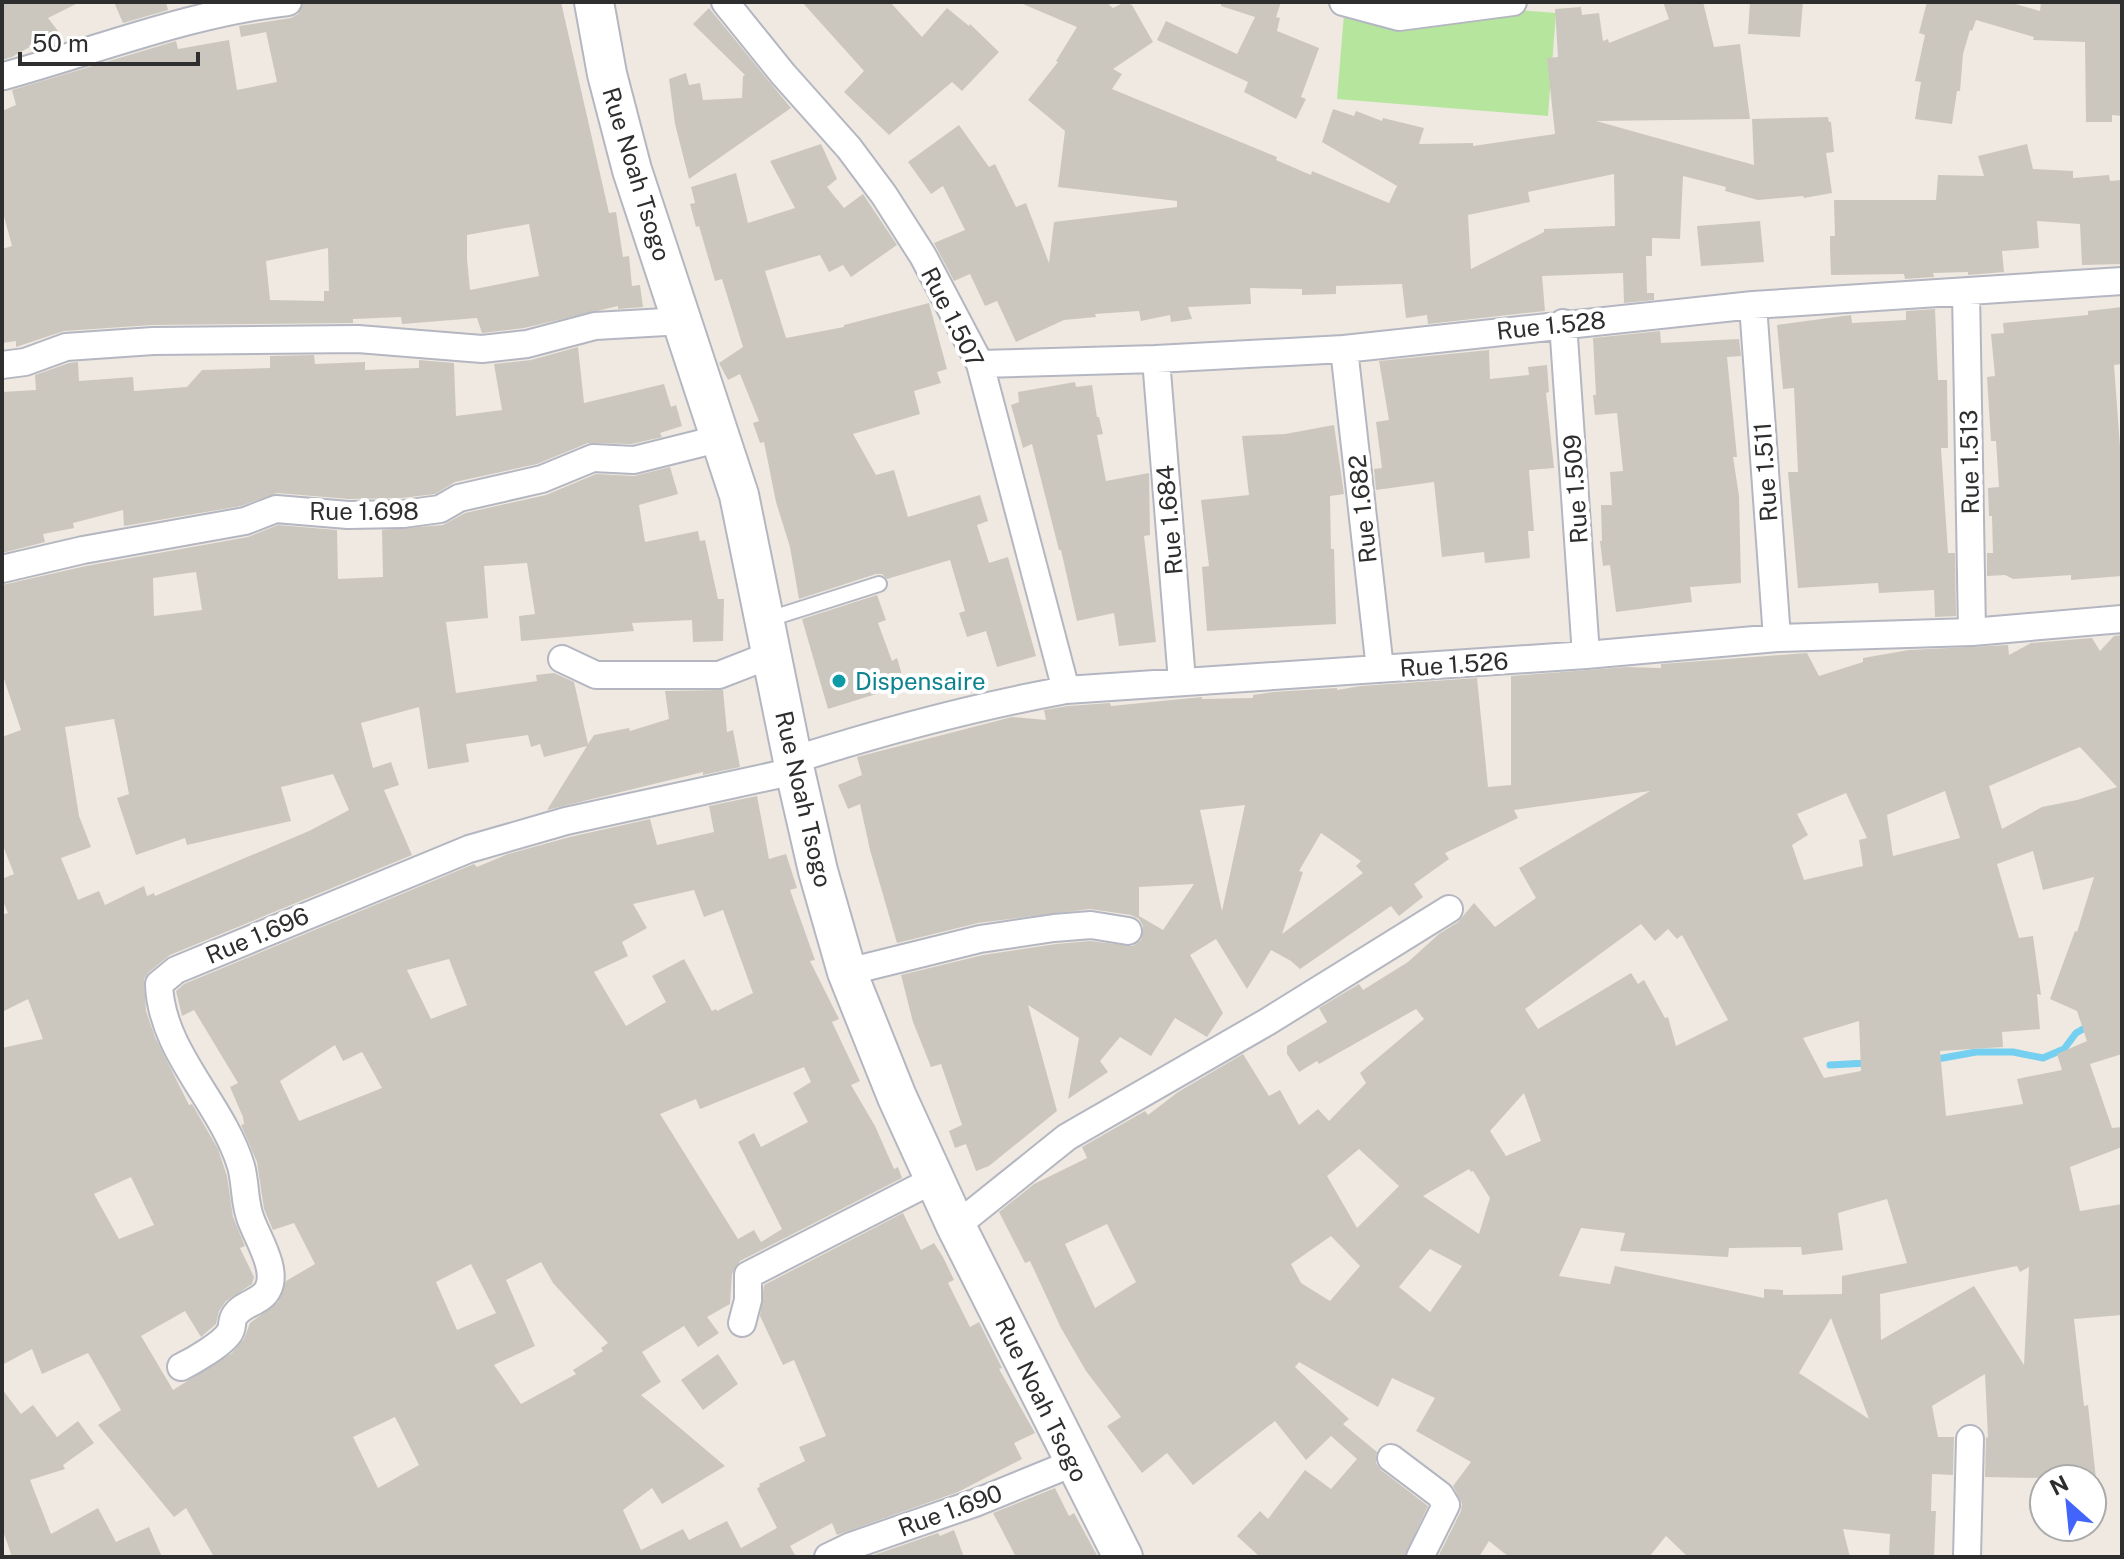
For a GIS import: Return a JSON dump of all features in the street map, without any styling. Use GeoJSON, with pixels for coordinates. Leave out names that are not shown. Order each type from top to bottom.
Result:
{"type":"FeatureCollection","features":[{"type":"Feature","properties":{"kind":"main road","name":"Rue Noah Tsogo"},"geometry":{"type":"LineString","coordinates":[[594,2],[607,74],[632,170],[739,495],[794,766],[818,871],[847,972],[897,1097],[956,1226],[1123,1557]]}},
{"type":"Feature","properties":{"kind":"street"},"geometry":{"type":"LineString","coordinates":[[4,76],[156,30],[210,16],[288,2]]}},
{"type":"Feature","properties":{"kind":"street","name":"Rue 1.507"},"geometry":{"type":"LineString","coordinates":[[725,2],[783,74],[849,148],[884,195],[923,256],[980,364],[1066,690]]}},
{"type":"Feature","properties":{"kind":"street"},"geometry":{"type":"LineString","coordinates":[[1343,2],[1399,17],[1513,2]]}},
{"type":"Feature","properties":{"kind":"street","name":"Rue 1.528"},"geometry":{"type":"LineString","coordinates":[[980,364],[1344,349],[1563,323],[1753,305],[2122,281]]}},
{"type":"Feature","properties":{"kind":"street","name":"Rue 1.513"},"geometry":{"type":"LineString","coordinates":[[1966,292],[1972,632]]}},
{"type":"Feature","properties":{"kind":"street","name":"Rue 1.511"},"geometry":{"type":"LineString","coordinates":[[1753,305],[1777,638]]}},
{"type":"Feature","properties":{"kind":"street"},"geometry":{"type":"LineString","coordinates":[[2,365],[25,362],[66,347],[153,341],[358,339],[482,349],[527,344],[595,326],[683,321]]}},
{"type":"Feature","properties":{"kind":"street","name":"Rue 1.509"},"geometry":{"type":"LineString","coordinates":[[1563,323],[1586,655]]}},
{"type":"Feature","properties":{"kind":"street","name":"Rue 1.682"},"geometry":{"type":"LineString","coordinates":[[1344,349],[1380,669]]}},
{"type":"Feature","properties":{"kind":"street","name":"Rue 1.684"},"geometry":{"type":"LineString","coordinates":[[1156,359],[1182,681]]}},
{"type":"Feature","properties":{"kind":"street","name":"Rue 1.698"},"geometry":{"type":"LineString","coordinates":[[2,569],[83,550],[245,521],[276,509],[348,515],[403,514],[440,509],[459,498],[542,479],[593,458],[634,460],[722,438]]}},
{"type":"Feature","properties":{"kind":"street","name":"Rue 1.526"},"geometry":{"type":"LineString","coordinates":[[794,766],[893,729],[991,703],[1066,690],[1586,655],[1777,638],[1972,632],[2122,619]]}},
{"type":"Feature","properties":{"kind":"street"},"geometry":{"type":"LineString","coordinates":[[562,659],[596,675],[719,675],[769,637]]}},
{"type":"Feature","properties":{"kind":"street","name":"Rue 1.696"},"geometry":{"type":"LineString","coordinates":[[181,1367],[197,1360],[229,1334],[234,1315],[263,1296],[269,1289],[272,1275],[248,1215],[241,1166],[216,1112],[170,1030],[159,1000],[159,984],[176,970],[469,849],[566,821],[794,766]]}},
{"type":"Feature","properties":{"kind":"street"},"geometry":{"type":"LineString","coordinates":[[956,1226],[1067,1137],[1267,1022],[1449,909]]}},
{"type":"Feature","properties":{"kind":"street"},"geometry":{"type":"LineString","coordinates":[[847,972],[980,939],[1039,930],[1091,925],[1128,931]]}},
{"type":"Feature","properties":{"kind":"street"},"geometry":{"type":"LineString","coordinates":[[742,1323],[748,1300],[748,1275],[935,1179]]}},
{"type":"Feature","properties":{"kind":"street"},"geometry":{"type":"LineString","coordinates":[[1967,1557],[1970,1439]]}},
{"type":"Feature","properties":{"kind":"street"},"geometry":{"type":"LineString","coordinates":[[1391,1458],[1440,1495],[1446,1505],[1420,1557]]}},
{"type":"Feature","properties":{"kind":"street","name":"Rue 1.690"},"geometry":{"type":"LineString","coordinates":[[828,1557],[1073,1463]]}},
{"type":"Feature","properties":{"kind":"lane"},"geometry":{"type":"LineString","coordinates":[[769,637],[879,584]]}},
{"type":"Feature","properties":{"kind":"green space"},"geometry":{"type":"Polygon","coordinates":[[[1345,2],[1415,2],[1556,13],[1548,116],[1337,99],[1345,2]]]}},
{"type":"Feature","properties":{"kind":"building"},"geometry":{"type":"Polygon","coordinates":[[[2,2],[80,2],[48,18],[58,31],[2,60],[2,2]]]}},
{"type":"Feature","properties":{"kind":"building"},"geometry":{"type":"Polygon","coordinates":[[[114,2],[166,2],[168,10],[123,23],[114,2]]]}},
{"type":"Feature","properties":{"kind":"building"},"geometry":{"type":"Polygon","coordinates":[[[304,2],[561,2],[609,213],[616,212],[623,257],[629,256],[632,286],[640,285],[643,307],[618,309],[618,306],[524,328],[482,333],[477,318],[402,324],[401,317],[353,319],[353,323],[152,325],[64,331],[16,347],[16,341],[2,343],[2,249],[12,246],[2,209],[2,111],[16,105],[12,90],[176,41],[178,49],[229,40],[237,90],[277,82],[266,32],[241,37],[239,26],[291,18],[298,14],[304,2]],[[529,224],[467,235],[470,290],[539,276],[529,224]],[[328,248],[266,261],[270,300],[324,301],[324,291],[329,291],[328,248]]]}},
{"type":"Feature","properties":{"kind":"building"},"geometry":{"type":"Polygon","coordinates":[[[802,2],[890,2],[922,37],[947,8],[970,24],[999,52],[962,91],[952,82],[889,135],[844,92],[864,71],[802,2]]]}},
{"type":"Feature","properties":{"kind":"building"},"geometry":{"type":"Polygon","coordinates":[[[1018,2],[1106,2],[1113,8],[1125,2],[1132,5],[1153,42],[1113,69],[1122,74],[1112,89],[1277,157],[1276,160],[1311,175],[1312,171],[1389,203],[1397,186],[1322,142],[1333,109],[1354,116],[1356,111],[1382,121],[1383,118],[1424,128],[1419,144],[1473,143],[1473,146],[1555,134],[1547,58],[1558,57],[1555,9],[1581,7],[1582,15],[1599,13],[1603,41],[1608,39],[1609,43],[1669,19],[1663,2],[1703,2],[1714,47],[1740,44],[1750,119],[1596,121],[1754,165],[1752,119],[1828,117],[1834,152],[1826,153],[1832,193],[1758,200],[1725,191],[1726,187],[1683,176],[1680,239],[1652,238],[1652,256],[1646,256],[1647,293],[1654,293],[1654,300],[1624,303],[1623,273],[1542,276],[1545,311],[1428,324],[1427,315],[1406,318],[1402,284],[1336,286],[1336,294],[1302,295],[1302,289],[1250,288],[1251,304],[1188,307],[1192,319],[1171,322],[1170,315],[1141,321],[1139,311],[1095,314],[1096,317],[1064,320],[1016,342],[997,301],[985,306],[970,274],[954,281],[934,243],[965,230],[943,186],[931,194],[908,162],[959,125],[989,167],[995,164],[1016,207],[1026,203],[1049,263],[1054,222],[1177,207],[1177,201],[1058,187],[1065,131],[1028,100],[1058,62],[1077,27],[1018,2]],[[1614,174],[1528,192],[1530,202],[1468,215],[1471,269],[1544,232],[1544,229],[1615,226],[1614,174]]]}},
{"type":"Feature","properties":{"kind":"building"},"geometry":{"type":"Polygon","coordinates":[[[1221,2],[1281,2],[1276,17],[1280,18],[1277,31],[1319,48],[1301,97],[1306,99],[1296,119],[1244,92],[1248,82],[1157,40],[1166,21],[1237,54],[1255,17],[1221,6],[1221,2]]]}},
{"type":"Feature","properties":{"kind":"building"},"geometry":{"type":"Polygon","coordinates":[[[1750,2],[1803,2],[1800,37],[1748,34],[1750,2]]]}},
{"type":"Feature","properties":{"kind":"building"},"geometry":{"type":"Polygon","coordinates":[[[1927,2],[2008,2],[2040,11],[2041,2],[2122,2],[2122,116],[2112,115],[2112,122],[2086,122],[2085,42],[2033,40],[2034,37],[1976,20],[1963,54],[1960,91],[1957,91],[1952,124],[1915,119],[1921,82],[1915,81],[1925,35],[1919,33],[1927,2]]]}},
{"type":"Feature","properties":{"kind":"building"},"geometry":{"type":"Polygon","coordinates":[[[709,8],[791,108],[689,179],[675,124],[669,79],[686,73],[689,85],[700,83],[703,100],[742,98],[745,75],[693,24],[709,8]]]}},
{"type":"Feature","properties":{"kind":"building"},"geometry":{"type":"Polygon","coordinates":[[[821,144],[837,179],[827,187],[844,208],[863,194],[897,245],[851,277],[843,265],[829,272],[820,255],[765,271],[786,338],[844,327],[929,303],[947,369],[937,372],[941,383],[914,391],[920,414],[853,434],[876,475],[894,470],[908,517],[980,495],[988,521],[977,525],[989,563],[1008,557],[1036,656],[997,667],[986,631],[967,637],[959,613],[965,611],[950,560],[887,579],[882,574],[876,574],[799,599],[790,547],[776,502],[764,442],[760,443],[753,423],[759,421],[740,374],[728,380],[719,363],[743,347],[722,279],[715,281],[690,204],[695,203],[691,187],[736,173],[748,223],[795,208],[770,161],[821,144]]]}},
{"type":"Feature","properties":{"kind":"building"},"geometry":{"type":"Polygon","coordinates":[[[2027,144],[2033,169],[2073,171],[2073,178],[2109,175],[2110,181],[2122,180],[2122,264],[2082,265],[2080,224],[2037,221],[2039,248],[2002,251],[2004,272],[1968,275],[1968,272],[1933,273],[1934,277],[1905,279],[1904,274],[1831,275],[1830,236],[1835,236],[1834,200],[1936,200],[1938,175],[1984,176],[1978,156],[2027,144]]]}},
{"type":"Feature","properties":{"kind":"building"},"geometry":{"type":"Polygon","coordinates":[[[1760,221],[1764,262],[1701,266],[1697,226],[1760,221]]]}},
{"type":"Feature","properties":{"kind":"building"},"geometry":{"type":"Polygon","coordinates":[[[2122,307],[2122,364],[2114,365],[2122,474],[2122,576],[2071,580],[2071,575],[2013,579],[2005,575],[1987,576],[1987,553],[1993,553],[1988,488],[1999,487],[1996,441],[1991,441],[1987,377],[1995,376],[1991,334],[2004,333],[2003,323],[2088,315],[2088,311],[2122,307]]]}},
{"type":"Feature","properties":{"kind":"building"},"geometry":{"type":"Polygon","coordinates":[[[1935,309],[1938,380],[1947,380],[1948,448],[1941,448],[1948,553],[1955,553],[1956,616],[1935,617],[1934,590],[1879,593],[1878,583],[1798,588],[1788,472],[1798,472],[1794,388],[1783,389],[1777,325],[1851,315],[1852,323],[1906,320],[1906,311],[1935,309]]]}},
{"type":"Feature","properties":{"kind":"building"},"geometry":{"type":"Polygon","coordinates":[[[1660,331],[1661,343],[1739,339],[1741,356],[1727,357],[1737,457],[1733,457],[1739,496],[1741,583],[1690,587],[1692,602],[1616,612],[1610,565],[1603,566],[1601,505],[1612,505],[1610,472],[1623,471],[1617,413],[1595,415],[1593,338],[1660,331]]]}},
{"type":"Feature","properties":{"kind":"building"},"geometry":{"type":"Polygon","coordinates":[[[578,347],[584,403],[664,384],[671,407],[676,405],[682,426],[660,433],[662,437],[632,444],[588,443],[537,464],[455,482],[435,494],[349,499],[277,493],[241,506],[124,526],[123,510],[73,523],[74,528],[43,534],[45,542],[2,553],[2,392],[36,390],[35,375],[78,362],[79,381],[133,377],[134,391],[187,387],[202,370],[270,368],[270,356],[314,355],[315,364],[365,362],[365,370],[419,368],[419,360],[454,363],[456,416],[502,410],[494,364],[531,360],[578,347]]]}},
{"type":"Feature","properties":{"kind":"building"},"geometry":{"type":"Polygon","coordinates":[[[1489,350],[1490,379],[1529,375],[1528,367],[1547,365],[1549,392],[1546,393],[1554,468],[1529,470],[1534,531],[1528,531],[1530,558],[1485,563],[1484,552],[1442,557],[1434,482],[1376,490],[1374,469],[1382,468],[1376,422],[1389,420],[1379,361],[1489,350]]]}},
{"type":"Feature","properties":{"kind":"building"},"geometry":{"type":"Polygon","coordinates":[[[1075,382],[1076,387],[1092,385],[1103,434],[1097,435],[1106,481],[1149,473],[1150,535],[1144,536],[1156,642],[1119,646],[1114,613],[1077,621],[1032,444],[1023,448],[1011,405],[1019,402],[1018,392],[1075,382]]]}},
{"type":"Feature","properties":{"kind":"building"},"geometry":{"type":"Polygon","coordinates":[[[1334,425],[1344,494],[1330,496],[1336,624],[1207,631],[1202,567],[1209,566],[1201,500],[1249,495],[1242,436],[1285,434],[1334,425]]]}},
{"type":"Feature","properties":{"kind":"building"},"geometry":{"type":"Polygon","coordinates":[[[670,467],[678,494],[639,505],[645,542],[698,531],[700,541],[705,540],[718,599],[724,599],[723,641],[693,642],[692,620],[632,623],[634,631],[521,641],[519,616],[535,614],[527,563],[484,566],[488,618],[446,622],[456,693],[537,681],[536,675],[554,673],[574,682],[588,744],[594,735],[629,728],[630,731],[669,719],[665,691],[723,690],[727,732],[733,730],[740,767],[703,775],[703,772],[547,810],[587,746],[544,757],[540,744],[531,747],[528,735],[466,744],[469,762],[428,769],[419,707],[361,723],[373,768],[391,762],[399,785],[384,790],[412,855],[170,955],[144,979],[146,1011],[155,1037],[189,1105],[192,1104],[218,1149],[227,1176],[233,1217],[245,1246],[240,1248],[254,1277],[252,1284],[226,1301],[219,1311],[216,1324],[201,1337],[185,1311],[141,1336],[173,1390],[232,1353],[244,1339],[250,1323],[278,1302],[286,1281],[315,1264],[294,1223],[273,1230],[264,1209],[257,1162],[241,1125],[244,1124],[243,1117],[230,1087],[238,1083],[194,1010],[182,1016],[176,991],[184,984],[474,864],[477,867],[508,854],[650,819],[657,845],[714,832],[709,806],[757,796],[769,859],[786,854],[797,888],[790,890],[815,960],[810,961],[839,1019],[832,1022],[860,1081],[851,1085],[875,1126],[894,1169],[898,1167],[902,1178],[740,1261],[732,1274],[730,1304],[707,1317],[719,1333],[698,1347],[684,1326],[642,1352],[661,1382],[641,1395],[725,1466],[662,1504],[652,1488],[623,1510],[641,1550],[683,1529],[689,1540],[727,1521],[741,1548],[777,1528],[757,1489],[759,1484],[805,1461],[799,1447],[826,1436],[794,1360],[783,1365],[760,1316],[764,1285],[903,1213],[921,1250],[934,1243],[943,1257],[954,1280],[948,1283],[970,1327],[979,1322],[1002,1368],[999,1369],[1035,1433],[1014,1443],[1022,1459],[958,1492],[837,1535],[832,1523],[790,1546],[796,1557],[214,1557],[186,1508],[174,1517],[98,1425],[121,1410],[88,1353],[42,1374],[32,1349],[2,1365],[2,1048],[43,1039],[28,999],[2,1012],[2,915],[8,913],[2,899],[2,879],[14,874],[2,843],[2,737],[21,730],[2,673],[2,585],[86,566],[248,537],[278,525],[337,530],[338,579],[383,577],[382,530],[443,525],[465,513],[546,495],[596,474],[634,476],[670,467]],[[196,572],[153,578],[154,616],[202,610],[196,572]],[[114,719],[65,727],[79,816],[91,847],[61,858],[78,900],[99,891],[105,905],[144,886],[147,896],[154,893],[155,896],[309,831],[349,810],[333,774],[281,787],[291,821],[187,845],[185,838],[136,855],[117,798],[129,794],[114,719]],[[694,890],[633,904],[647,928],[622,942],[628,956],[594,972],[626,1026],[666,1002],[652,976],[684,959],[712,1011],[753,993],[723,910],[704,917],[694,890]],[[449,959],[407,970],[431,1019],[467,1005],[449,959]],[[335,1045],[280,1081],[299,1121],[382,1088],[362,1052],[343,1061],[335,1045]],[[804,1067],[700,1109],[696,1099],[660,1114],[738,1239],[754,1230],[761,1242],[782,1229],[738,1142],[754,1133],[761,1147],[808,1122],[793,1093],[811,1082],[804,1067]],[[131,1177],[94,1194],[119,1239],[154,1225],[131,1177]],[[541,1262],[506,1280],[535,1346],[494,1365],[521,1404],[576,1374],[573,1370],[603,1351],[601,1348],[608,1343],[553,1283],[541,1262]],[[471,1264],[436,1282],[457,1330],[496,1313],[471,1264]],[[395,1417],[353,1437],[378,1488],[419,1465],[395,1417]]]}},
{"type":"Feature","properties":{"kind":"building"},"geometry":{"type":"Polygon","coordinates":[[[877,595],[886,620],[878,623],[892,661],[897,658],[905,685],[828,709],[802,619],[877,595]]]}},
{"type":"Feature","properties":{"kind":"building"},"geometry":{"type":"Polygon","coordinates":[[[2122,635],[2122,1054],[2090,1064],[2112,1128],[2122,1127],[2122,1147],[2070,1167],[2080,1211],[2122,1204],[2122,1315],[2074,1319],[2094,1463],[2028,1463],[2028,1478],[1985,1477],[1988,1438],[1985,1374],[1932,1406],[1938,1437],[1954,1437],[1953,1475],[1932,1474],[1931,1511],[1936,1511],[1934,1557],[1889,1557],[1890,1534],[1843,1529],[1850,1557],[1688,1557],[1666,1536],[1649,1557],[1509,1557],[1489,1541],[1479,1557],[1438,1557],[1461,1511],[1462,1504],[1453,1486],[1471,1462],[1416,1431],[1435,1398],[1392,1378],[1378,1407],[1299,1362],[1295,1367],[1349,1419],[1343,1424],[1377,1452],[1376,1463],[1381,1470],[1428,1506],[1404,1557],[1260,1557],[1237,1536],[1260,1511],[1268,1519],[1305,1470],[1331,1489],[1357,1459],[1331,1436],[1306,1460],[1275,1421],[1193,1485],[1167,1453],[1142,1473],[1107,1426],[1121,1417],[1086,1371],[1061,1328],[1030,1261],[1025,1263],[999,1212],[1034,1184],[1087,1158],[1082,1147],[1145,1111],[1148,1115],[1178,1092],[1243,1054],[1269,1096],[1280,1090],[1299,1125],[1318,1109],[1329,1121],[1366,1083],[1360,1073],[1424,1019],[1416,1009],[1319,1064],[1317,1061],[1299,1072],[1287,1054],[1287,1046],[1327,1022],[1319,1008],[1359,984],[1363,990],[1408,962],[1439,934],[1458,922],[1474,903],[1495,927],[1536,898],[1519,868],[1650,791],[1514,810],[1518,818],[1445,853],[1449,859],[1414,884],[1423,897],[1399,916],[1391,906],[1300,969],[1271,950],[1247,989],[1216,939],[1190,955],[1223,1013],[1207,1037],[1175,1018],[1151,1056],[1120,1037],[1100,1061],[1108,1072],[1068,1099],[1079,1038],[1028,1005],[1057,1111],[989,1166],[976,1171],[966,1144],[955,1148],[949,1131],[962,1125],[941,1064],[931,1067],[913,1022],[901,975],[983,955],[1056,944],[1090,941],[1133,946],[1141,940],[1143,926],[1139,919],[1131,915],[1090,909],[978,923],[897,943],[860,804],[848,809],[838,785],[862,775],[857,757],[1012,717],[1046,720],[1044,710],[1202,697],[1253,698],[1253,695],[1273,692],[1477,678],[1488,787],[1511,785],[1511,676],[1627,667],[1661,668],[1661,664],[1807,653],[1819,676],[1863,662],[1863,658],[1909,650],[2008,645],[2009,655],[2031,643],[2092,638],[2100,651],[2114,636],[2122,635]],[[2080,747],[1989,786],[2002,829],[2042,807],[2117,787],[2080,747]],[[1945,791],[1887,815],[1893,856],[1960,838],[1945,791]],[[1846,793],[1797,814],[1808,835],[1792,845],[1804,880],[1863,866],[1859,840],[1867,838],[1846,793]],[[1245,805],[1200,810],[1222,911],[1245,805]],[[1321,833],[1299,871],[1303,872],[1282,934],[1363,873],[1356,866],[1361,861],[1321,833]],[[2033,851],[1997,864],[2019,938],[2033,936],[2041,995],[2037,994],[2040,1029],[2002,1032],[2003,1047],[1940,1051],[1946,1116],[2023,1104],[2017,1079],[2062,1070],[2057,1054],[2087,1041],[2077,1011],[2050,999],[2077,932],[2094,877],[2043,890],[2033,851]],[[1194,884],[1139,887],[1139,916],[1163,930],[1194,884]],[[1641,924],[1525,1009],[1538,1029],[1631,973],[1638,984],[1644,980],[1665,1018],[1668,1017],[1676,1046],[1728,1020],[1682,935],[1677,939],[1668,929],[1655,941],[1641,924]],[[1859,1021],[1803,1038],[1824,1078],[1861,1071],[1859,1021]],[[1524,1093],[1490,1131],[1506,1156],[1541,1141],[1524,1093]],[[1359,1149],[1327,1176],[1357,1228],[1399,1186],[1359,1149]],[[1469,1169],[1423,1196],[1479,1234],[1490,1198],[1473,1171],[1469,1169]],[[1887,1199],[1838,1213],[1843,1250],[1802,1255],[1801,1247],[1729,1248],[1728,1257],[1620,1251],[1625,1233],[1581,1228],[1559,1276],[1610,1284],[1615,1266],[1764,1298],[1764,1289],[1783,1290],[1783,1295],[1842,1294],[1842,1276],[1907,1263],[1887,1199]],[[1107,1224],[1065,1244],[1095,1308],[1136,1282],[1107,1224]],[[1331,1236],[1291,1264],[1301,1283],[1330,1301],[1360,1266],[1331,1236]],[[1430,1249],[1399,1287],[1430,1312],[1462,1266],[1430,1249]],[[2017,1266],[1880,1294],[1881,1340],[1974,1286],[2024,1365],[2029,1267],[2020,1272],[2017,1266]],[[1831,1318],[1799,1373],[1869,1419],[1831,1318]]]}},
{"type":"Feature","properties":{"kind":"building"},"geometry":{"type":"Polygon","coordinates":[[[718,1354],[738,1384],[703,1410],[681,1380],[718,1354]]]}},
{"type":"Feature","properties":{"kind":"building"},"geometry":{"type":"Polygon","coordinates":[[[2,1389],[21,1414],[33,1405],[57,1437],[78,1421],[94,1443],[63,1465],[65,1469],[30,1480],[51,1534],[98,1508],[116,1542],[149,1527],[162,1557],[12,1557],[2,1528],[2,1389]]]}},
{"type":"Feature","properties":{"kind":"building"},"geometry":{"type":"Polygon","coordinates":[[[1055,1488],[1069,1516],[1074,1513],[1098,1557],[1016,1557],[993,1513],[1055,1488]]]}},
{"type":"Feature","properties":{"kind":"building"},"geometry":{"type":"Polygon","coordinates":[[[954,1530],[964,1557],[868,1557],[938,1533],[940,1536],[954,1530]]]}},
{"type":"Feature","properties":{"kind":"waterway"},"geometry":{"type":"LineString","coordinates":[[1932,1060],[1976,1052],[2013,1052],[2043,1058],[2064,1049],[2076,1033],[2090,1025]]}},
{"type":"Feature","properties":{"kind":"waterway"},"geometry":{"type":"LineString","coordinates":[[1830,1065],[1867,1063]]}},
{"type":"Feature","properties":{"kind":"place","name":"Dispensaire"},"geometry":{"type":"Point","coordinates":[839,681]}}]}
